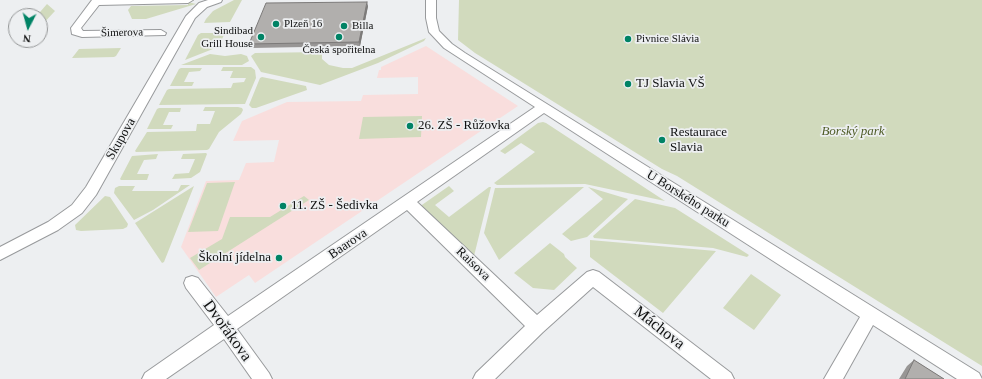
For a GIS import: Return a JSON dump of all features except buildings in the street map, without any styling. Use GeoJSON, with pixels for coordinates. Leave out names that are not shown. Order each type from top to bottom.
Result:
{"type":"FeatureCollection","features":[{"type":"Feature","properties":{"kind":"street"},"geometry":{"type":"LineString","coordinates":[[97,1],[188,0]]}},
{"type":"Feature","properties":{"kind":"street","name":"Skupova"},"geometry":{"type":"LineString","coordinates":[[0,254],[53,226],[77,209],[91,191],[199,3],[217,0]]}},
{"type":"Feature","properties":{"kind":"street","name":"U Borského parku"},"geometry":{"type":"LineString","coordinates":[[431,0],[434,32],[461,55],[973,379]]}},
{"type":"Feature","properties":{"kind":"street","name":"Šimerova"},"geometry":{"type":"LineString","coordinates":[[97,1],[76,28],[76,32],[82,34],[161,33]]}},
{"type":"Feature","properties":{"kind":"street","name":"Baarova"},"geometry":{"type":"LineString","coordinates":[[151,379],[544,107]]}},
{"type":"Feature","properties":{"kind":"street","name":"Raisova"},"geometry":{"type":"LineString","coordinates":[[408,202],[537,326]]}},
{"type":"Feature","properties":{"kind":"street","name":"Máchova"},"geometry":{"type":"LineString","coordinates":[[537,326],[593,277],[725,379]]}},
{"type":"Feature","properties":{"kind":"street","name":"Dvořákova"},"geometry":{"type":"LineString","coordinates":[[192,283],[263,379]]}},
{"type":"Feature","properties":{"kind":"street"},"geometry":{"type":"LineString","coordinates":[[833,379],[871,314]]}},
{"type":"Feature","properties":{"kind":"street"},"geometry":{"type":"LineString","coordinates":[[482,379],[537,326]]}},
{"type":"Feature","properties":{"kind":"shaded area","name":"11. ZŠ - Šedivka"},"geometry":{"type":"Polygon","coordinates":[[[426,46],[518,106],[255,283],[249,275],[216,297],[181,247],[206,181],[239,180],[246,163],[274,162],[279,140],[233,141],[242,121],[287,102],[361,101],[363,95],[418,94],[418,77],[377,78],[381,67],[426,46]]]}},
{"type":"Feature","properties":{"kind":"green space"},"geometry":{"type":"Polygon","coordinates":[[[234,0],[242,0],[230,22],[204,23],[213,11],[234,0]]]}},
{"type":"Feature","properties":{"kind":"green space","name":"Borský park"},"geometry":{"type":"Polygon","coordinates":[[[459,0],[982,0],[982,366],[677,176],[662,169],[475,53],[458,40],[459,0]]]}},
{"type":"Feature","properties":{"kind":"green space"},"geometry":{"type":"Polygon","coordinates":[[[188,2],[196,4],[146,19],[132,19],[128,10],[131,6],[188,5],[188,2]]]}},
{"type":"Feature","properties":{"kind":"green space"},"geometry":{"type":"Polygon","coordinates":[[[47,4],[55,11],[48,18],[48,8],[44,8],[47,4]]]}},
{"type":"Feature","properties":{"kind":"green space"},"geometry":{"type":"Polygon","coordinates":[[[201,33],[220,33],[224,35],[218,47],[185,60],[198,35],[201,33]]]}},
{"type":"Feature","properties":{"kind":"green space"},"geometry":{"type":"Polygon","coordinates":[[[426,38],[424,41],[378,63],[320,85],[261,72],[251,56],[255,53],[322,52],[322,59],[329,65],[352,68],[426,38]]]}},
{"type":"Feature","properties":{"kind":"green space"},"geometry":{"type":"Polygon","coordinates":[[[121,48],[114,57],[72,58],[79,49],[121,48]]]}},
{"type":"Feature","properties":{"kind":"green space"},"geometry":{"type":"Polygon","coordinates":[[[210,54],[225,56],[241,54],[247,56],[249,61],[242,65],[181,65],[210,54]]]}},
{"type":"Feature","properties":{"kind":"green space"},"geometry":{"type":"Polygon","coordinates":[[[223,67],[251,67],[255,70],[256,78],[245,104],[159,105],[169,89],[231,88],[233,83],[244,82],[246,78],[230,78],[233,71],[221,71],[223,67]]]}},
{"type":"Feature","properties":{"kind":"green space"},"geometry":{"type":"Polygon","coordinates":[[[202,68],[200,71],[189,72],[184,82],[194,82],[192,86],[170,86],[179,69],[202,68]]]}},
{"type":"Feature","properties":{"kind":"green space"},"geometry":{"type":"Polygon","coordinates":[[[262,77],[306,86],[307,90],[256,108],[252,108],[249,105],[260,78],[262,77]]]}},
{"type":"Feature","properties":{"kind":"green space"},"geometry":{"type":"Polygon","coordinates":[[[205,107],[238,107],[242,108],[243,110],[241,114],[219,132],[207,150],[135,151],[147,132],[196,131],[197,124],[210,124],[215,111],[203,111],[205,107]]]}},
{"type":"Feature","properties":{"kind":"green space"},"geometry":{"type":"Polygon","coordinates":[[[181,108],[180,112],[169,112],[163,125],[173,125],[171,129],[147,129],[157,109],[181,108]]]}},
{"type":"Feature","properties":{"kind":"green space"},"geometry":{"type":"Polygon","coordinates":[[[422,116],[421,137],[359,139],[363,117],[422,116]]]}},
{"type":"Feature","properties":{"kind":"green space"},"geometry":{"type":"Polygon","coordinates":[[[543,122],[665,201],[585,184],[497,185],[494,183],[535,152],[521,143],[505,154],[500,151],[538,123],[543,122]]]}},
{"type":"Feature","properties":{"kind":"green space"},"geometry":{"type":"Polygon","coordinates":[[[158,154],[156,159],[144,160],[137,174],[149,174],[147,180],[120,179],[132,156],[158,154]]]}},
{"type":"Feature","properties":{"kind":"green space"},"geometry":{"type":"Polygon","coordinates":[[[183,154],[207,154],[200,172],[191,178],[172,179],[175,174],[189,173],[195,159],[181,159],[183,154]]]}},
{"type":"Feature","properties":{"kind":"green space"},"geometry":{"type":"Polygon","coordinates":[[[235,182],[218,231],[188,232],[207,183],[235,182]]]}},
{"type":"Feature","properties":{"kind":"green space"},"geometry":{"type":"Polygon","coordinates":[[[181,185],[190,185],[153,210],[134,220],[114,193],[115,188],[119,186],[135,186],[132,191],[178,191],[181,185]]]}},
{"type":"Feature","properties":{"kind":"green space"},"geometry":{"type":"Polygon","coordinates":[[[194,186],[164,262],[162,263],[135,223],[194,186]]]}},
{"type":"Feature","properties":{"kind":"green space"},"geometry":{"type":"Polygon","coordinates":[[[449,186],[454,191],[435,205],[449,217],[491,187],[474,256],[419,207],[449,186]]]}},
{"type":"Feature","properties":{"kind":"green space"},"geometry":{"type":"Polygon","coordinates":[[[584,187],[499,260],[484,233],[495,188],[584,187]]]}},
{"type":"Feature","properties":{"kind":"green space"},"geometry":{"type":"Polygon","coordinates":[[[588,187],[628,199],[587,237],[571,241],[562,234],[603,199],[588,187]]]}},
{"type":"Feature","properties":{"kind":"green space"},"geometry":{"type":"Polygon","coordinates":[[[105,196],[110,197],[128,224],[127,227],[123,229],[76,230],[75,225],[105,196]]]}},
{"type":"Feature","properties":{"kind":"green space"},"geometry":{"type":"Polygon","coordinates":[[[304,196],[309,200],[199,270],[190,258],[222,239],[230,217],[270,217],[304,196]]]}},
{"type":"Feature","properties":{"kind":"green space"},"geometry":{"type":"Polygon","coordinates":[[[635,199],[675,208],[749,255],[747,257],[713,248],[594,238],[593,236],[635,199]]]}},
{"type":"Feature","properties":{"kind":"green space"},"geometry":{"type":"Polygon","coordinates":[[[590,240],[716,251],[663,313],[590,257],[590,240]]]}},
{"type":"Feature","properties":{"kind":"green space"},"geometry":{"type":"Polygon","coordinates":[[[550,243],[564,254],[565,257],[577,268],[554,290],[533,288],[514,273],[550,243]]]}},
{"type":"Feature","properties":{"kind":"green space"},"geometry":{"type":"Polygon","coordinates":[[[751,274],[781,295],[754,330],[723,308],[751,274]]]}},
{"type":"Feature","properties":{"kind":"place","name":"Plzeň 16"},"geometry":{"type":"Point","coordinates":[276,24]}},
{"type":"Feature","properties":{"kind":"place","name":"Billa"},"geometry":{"type":"Point","coordinates":[344,26]}},
{"type":"Feature","properties":{"kind":"place","name":"Sindibad Grill House"},"geometry":{"type":"Point","coordinates":[261,37]}},
{"type":"Feature","properties":{"kind":"place","name":"Česká spořitelna"},"geometry":{"type":"Point","coordinates":[339,37]}},
{"type":"Feature","properties":{"kind":"place","name":"Pivnice Slávia"},"geometry":{"type":"Point","coordinates":[628,39]}},
{"type":"Feature","properties":{"kind":"place","name":"TJ Slavia VŠ"},"geometry":{"type":"Point","coordinates":[628,84]}},
{"type":"Feature","properties":{"kind":"place","name":"26. ZŠ - Růžovka"},"geometry":{"type":"Point","coordinates":[410,126]}},
{"type":"Feature","properties":{"kind":"place","name":"Restaurace Slavia"},"geometry":{"type":"Point","coordinates":[662,140]}},
{"type":"Feature","properties":{"kind":"place","name":"11. ZŠ - Šedivka"},"geometry":{"type":"Point","coordinates":[283,206]}},
{"type":"Feature","properties":{"kind":"place","name":"Školní jídelna"},"geometry":{"type":"Point","coordinates":[279,258]}}]}
